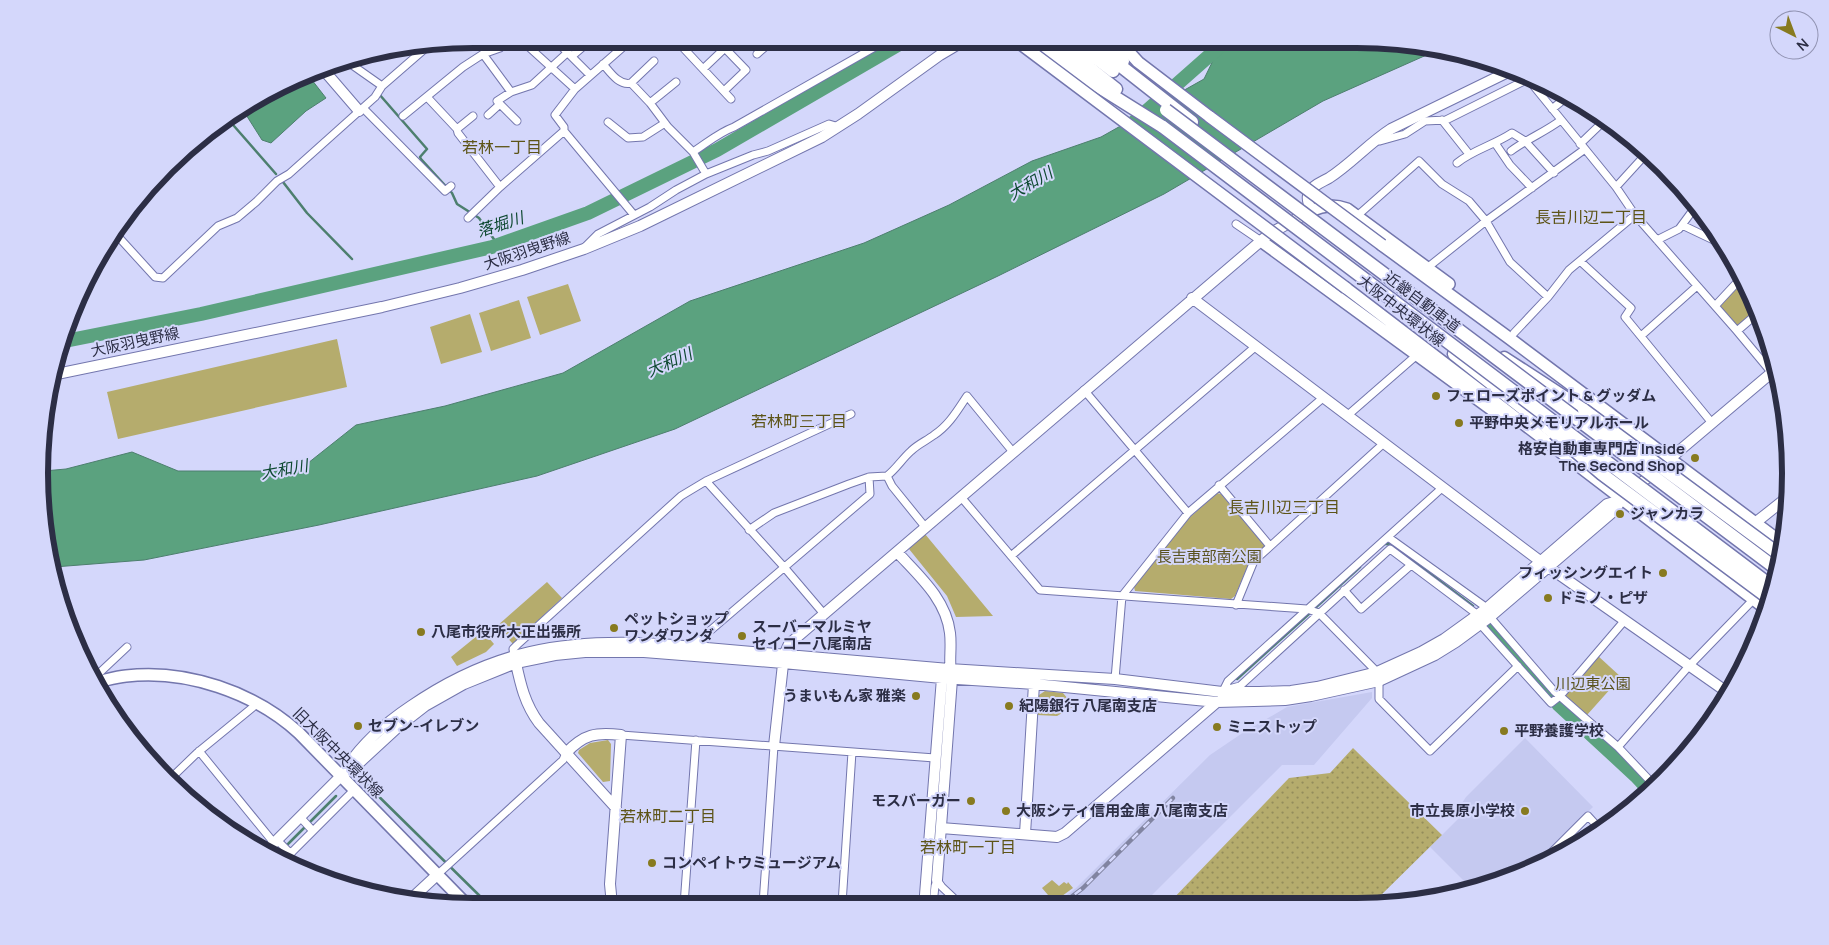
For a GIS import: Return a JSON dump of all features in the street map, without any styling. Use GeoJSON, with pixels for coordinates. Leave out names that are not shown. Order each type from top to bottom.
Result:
{"type":"FeatureCollection","features":[{"type":"Feature","properties":{"kind":"highway","name":"近畿自動車道"},"geometry":{"type":"LineString","coordinates":[[1051,48],[1163,127],[1767,583]]}},
{"type":"Feature","properties":{"kind":"highway","name":"近畿自動車道"},"geometry":{"type":"LineString","coordinates":[[1084,48],[1771,565]]}},
{"type":"Feature","properties":{"kind":"highway"},"geometry":{"type":"LineString","coordinates":[[1100,48],[1108,56],[1289,197],[1321,227]]}},
{"type":"Feature","properties":{"kind":"highway"},"geometry":{"type":"LineString","coordinates":[[1112,48],[1121,60],[1192,122]]}},
{"type":"Feature","properties":{"kind":"highway"},"geometry":{"type":"LineString","coordinates":[[1354,271],[1395,307],[1602,474],[1763,594]]}},
{"type":"Feature","properties":{"kind":"highway"},"geometry":{"type":"LineString","coordinates":[[1443,318],[1584,410],[1774,551]]}},
{"type":"Feature","properties":{"kind":"main road","name":"大阪中央環状線"},"geometry":{"type":"LineString","coordinates":[[1026,48],[1346,288],[1760,605]]}},
{"type":"Feature","properties":{"kind":"main road"},"geometry":{"type":"LineString","coordinates":[[1124,48],[1146,69],[1670,458],[1776,539]]}},
{"type":"Feature","properties":{"kind":"main road"},"geometry":{"type":"LineString","coordinates":[[1311,211],[1322,206],[1336,206],[1347,209],[1524,340],[1553,372]]}},
{"type":"Feature","properties":{"kind":"main road"},"geometry":{"type":"LineString","coordinates":[[1261,241],[1491,409],[1518,420]]}},
{"type":"Feature","properties":{"kind":"main road","name":"旧大阪中央環状線"},"geometry":{"type":"LineString","coordinates":[[102,681],[126,676],[156,675],[181,678],[217,687],[258,703],[283,718],[459,898]]}},
{"type":"Feature","properties":{"kind":"street"},"geometry":{"type":"LineString","coordinates":[[403,116],[463,67],[484,54],[500,48]]}},
{"type":"Feature","properties":{"kind":"street"},"geometry":{"type":"LineString","coordinates":[[529,48],[575,89]]}},
{"type":"Feature","properties":{"kind":"street"},"geometry":{"type":"LineString","coordinates":[[564,48],[590,75]]}},
{"type":"Feature","properties":{"kind":"street"},"geometry":{"type":"LineString","coordinates":[[517,121],[497,101],[511,92],[532,85],[550,68],[579,48]]}},
{"type":"Feature","properties":{"kind":"street"},"geometry":{"type":"LineString","coordinates":[[622,48],[575,89],[555,115],[564,127],[564,131],[632,212]]}},
{"type":"Feature","properties":{"kind":"street"},"geometry":{"type":"LineString","coordinates":[[683,48],[731,99]]}},
{"type":"Feature","properties":{"kind":"street"},"geometry":{"type":"LineString","coordinates":[[703,69],[725,48],[746,70],[724,91]]}},
{"type":"Feature","properties":{"kind":"street"},"geometry":{"type":"LineString","coordinates":[[757,54],[764,48]]}},
{"type":"Feature","properties":{"kind":"street"},"geometry":{"type":"LineString","coordinates":[[693,152],[718,133],[734,127],[873,48]]}},
{"type":"Feature","properties":{"kind":"street","name":"大阪羽曳野線"},"geometry":{"type":"LineString","coordinates":[[60,373],[382,307],[469,285],[584,249],[640,226],[822,137],[953,48]]}},
{"type":"Feature","properties":{"kind":"street"},"geometry":{"type":"LineString","coordinates":[[118,237],[155,277],[163,278],[218,226],[236,218],[256,202],[277,181],[289,174],[375,96],[382,86],[423,50]]}},
{"type":"Feature","properties":{"kind":"street"},"geometry":{"type":"LineString","coordinates":[[484,54],[511,92]]}},
{"type":"Feature","properties":{"kind":"street"},"geometry":{"type":"LineString","coordinates":[[603,64],[621,82],[626,84],[631,82],[654,61]]}},
{"type":"Feature","properties":{"kind":"street"},"geometry":{"type":"LineString","coordinates":[[352,65],[382,86]]}},
{"type":"Feature","properties":{"kind":"street"},"geometry":{"type":"LineString","coordinates":[[327,73],[361,109],[448,188]]}},
{"type":"Feature","properties":{"kind":"street"},"geometry":{"type":"LineString","coordinates":[[763,898],[774,746],[783,659],[789,644],[1084,390],[1269,234],[1311,211],[1308,193],[1313,187],[1340,171],[1375,139],[1391,129],[1504,74]]}},
{"type":"Feature","properties":{"kind":"street"},"geometry":{"type":"LineString","coordinates":[[631,82],[693,152],[706,174]]}},
{"type":"Feature","properties":{"kind":"street"},"geometry":{"type":"LineString","coordinates":[[650,103],[676,82]]}},
{"type":"Feature","properties":{"kind":"street"},"geometry":{"type":"LineString","coordinates":[[1375,139],[1380,141],[1405,134],[1424,121],[1446,120],[1523,82]]}},
{"type":"Feature","properties":{"kind":"street"},"geometry":{"type":"LineString","coordinates":[[1537,88],[1616,187],[1635,215],[1767,363]]}},
{"type":"Feature","properties":{"kind":"street"},"geometry":{"type":"LineString","coordinates":[[426,97],[457,129],[458,133],[500,187]]}},
{"type":"Feature","properties":{"kind":"street"},"geometry":{"type":"LineString","coordinates":[[1552,109],[1562,101]]}},
{"type":"Feature","properties":{"kind":"street"},"geometry":{"type":"LineString","coordinates":[[488,115],[500,104]]}},
{"type":"Feature","properties":{"kind":"street"},"geometry":{"type":"LineString","coordinates":[[457,129],[473,116]]}},
{"type":"Feature","properties":{"kind":"street"},"geometry":{"type":"LineString","coordinates":[[1442,120],[1469,154]]}},
{"type":"Feature","properties":{"kind":"street"},"geometry":{"type":"LineString","coordinates":[[1512,151],[1525,141],[1561,120]]}},
{"type":"Feature","properties":{"kind":"street"},"geometry":{"type":"LineString","coordinates":[[608,122],[628,138],[643,137],[666,123]]}},
{"type":"Feature","properties":{"kind":"street"},"geometry":{"type":"LineString","coordinates":[[584,249],[598,234],[632,212],[706,174],[768,151],[829,124],[839,127]]}},
{"type":"Feature","properties":{"kind":"street"},"geometry":{"type":"LineString","coordinates":[[1427,268],[1554,173],[1601,125]]}},
{"type":"Feature","properties":{"kind":"street"},"geometry":{"type":"LineString","coordinates":[[471,216],[500,187],[564,131]]}},
{"type":"Feature","properties":{"kind":"street"},"geometry":{"type":"LineString","coordinates":[[1457,163],[1469,154],[1495,143],[1512,133],[1525,141],[1554,173]]}},
{"type":"Feature","properties":{"kind":"street"},"geometry":{"type":"LineString","coordinates":[[1495,143],[1510,165],[1532,188]]}},
{"type":"Feature","properties":{"kind":"street"},"geometry":{"type":"LineString","coordinates":[[1616,187],[1642,158]]}},
{"type":"Feature","properties":{"kind":"street"},"geometry":{"type":"LineString","coordinates":[[1356,216],[1419,161],[1442,184],[1469,201],[1486,222],[1510,262],[1548,297]]}},
{"type":"Feature","properties":{"kind":"street"},"geometry":{"type":"LineString","coordinates":[[1657,240],[1679,230],[1692,212]]}},
{"type":"Feature","properties":{"kind":"street"},"geometry":{"type":"LineString","coordinates":[[1514,333],[1548,297],[1569,270],[1635,215]]}},
{"type":"Feature","properties":{"kind":"street"},"geometry":{"type":"LineString","coordinates":[[1236,224],[1261,241]]}},
{"type":"Feature","properties":{"kind":"street"},"geometry":{"type":"LineString","coordinates":[[1682,226],[1712,239]]}},
{"type":"Feature","properties":{"kind":"street"},"geometry":{"type":"LineString","coordinates":[[1580,261],[1631,308],[1625,317],[1712,423]]}},
{"type":"Feature","properties":{"kind":"street"},"geometry":{"type":"LineString","coordinates":[[1715,306],[1737,283]]}},
{"type":"Feature","properties":{"kind":"street"},"geometry":{"type":"LineString","coordinates":[[1641,336],[1697,286]]}},
{"type":"Feature","properties":{"kind":"street"},"geometry":{"type":"LineString","coordinates":[[1192,298],[1544,564],[1723,689]]}},
{"type":"Feature","properties":{"kind":"street"},"geometry":{"type":"LineString","coordinates":[[1738,330],[1752,318]]}},
{"type":"Feature","properties":{"kind":"street"},"geometry":{"type":"LineString","coordinates":[[1011,556],[1255,347]]}},
{"type":"Feature","properties":{"kind":"street"},"geometry":{"type":"LineString","coordinates":[[1348,416],[1418,354]]}},
{"type":"Feature","properties":{"kind":"street"},"geometry":{"type":"LineString","coordinates":[[272,847],[302,820],[340,777],[354,755],[394,717],[447,683],[476,669],[566,645],[627,642],[691,647],[947,679],[1034,684],[1217,702],[1285,700],[1334,692],[1378,676],[1479,620],[1544,564],[1614,511],[1621,500],[1770,375]]}},
{"type":"Feature","properties":{"kind":"street"},"geometry":{"type":"LineString","coordinates":[[1084,390],[1188,513]]}},
{"type":"Feature","properties":{"kind":"street"},"geometry":{"type":"LineString","coordinates":[[749,530],[774,512],[869,477],[887,476],[897,468],[902,459],[917,445],[934,435],[950,422],[967,396],[1013,452]]}},
{"type":"Feature","properties":{"kind":"street"},"geometry":{"type":"LineString","coordinates":[[1115,679],[1122,596],[1188,513],[1324,397]]}},
{"type":"Feature","properties":{"kind":"street"},"geometry":{"type":"LineString","coordinates":[[616,808],[530,712],[524,696],[513,650],[516,645],[682,496],[706,481],[851,414]]}},
{"type":"Feature","properties":{"kind":"street"},"geometry":{"type":"LineString","coordinates":[[1236,605],[1254,561],[1384,443]]}},
{"type":"Feature","properties":{"kind":"street"},"geometry":{"type":"LineString","coordinates":[[887,476],[892,486],[926,528]]}},
{"type":"Feature","properties":{"kind":"street"},"geometry":{"type":"LineString","coordinates":[[691,647],[870,494],[869,477]]}},
{"type":"Feature","properties":{"kind":"street"},"geometry":{"type":"LineString","coordinates":[[706,481],[824,614]]}},
{"type":"Feature","properties":{"kind":"street"},"geometry":{"type":"LineString","coordinates":[[1219,486],[1270,546]]}},
{"type":"Feature","properties":{"kind":"street"},"geometry":{"type":"LineString","coordinates":[[941,828],[1025,834],[1041,837],[1057,837],[1065,833],[1217,702],[1228,681],[1442,488]]}},
{"type":"Feature","properties":{"kind":"street"},"geometry":{"type":"LineString","coordinates":[[960,497],[1040,590],[1307,609],[1319,613],[1378,676],[1378,699],[1430,751],[1518,666]]}},
{"type":"Feature","properties":{"kind":"street"},"geometry":{"type":"LineString","coordinates":[[1755,523],[1781,503]]}},
{"type":"Feature","properties":{"kind":"street"},"geometry":{"type":"LineString","coordinates":[[1388,537],[1488,612],[1560,696],[1618,747],[1649,780]]}},
{"type":"Feature","properties":{"kind":"street"},"geometry":{"type":"LineString","coordinates":[[1222,692],[1240,686],[1390,549],[1479,620],[1551,703],[1560,696],[1625,620]]}},
{"type":"Feature","properties":{"kind":"street"},"geometry":{"type":"LineString","coordinates":[[898,552],[923,580],[945,610],[950,631],[951,650],[935,758],[924,898]]}},
{"type":"Feature","properties":{"kind":"street"},"geometry":{"type":"LineString","coordinates":[[1344,590],[1361,609],[1411,565]]}},
{"type":"Feature","properties":{"kind":"street"},"geometry":{"type":"LineString","coordinates":[[1618,747],[1689,666],[1753,600]]}},
{"type":"Feature","properties":{"kind":"street"},"geometry":{"type":"LineString","coordinates":[[98,674],[128,647]]}},
{"type":"Feature","properties":{"kind":"street"},"geometry":{"type":"LineString","coordinates":[[515,659],[612,651],[783,659],[1115,679],[1222,692],[1291,691],[1378,676]]}},
{"type":"Feature","properties":{"kind":"street"},"geometry":{"type":"LineString","coordinates":[[934,898],[935,886],[938,880],[947,679]]}},
{"type":"Feature","properties":{"kind":"street"},"geometry":{"type":"LineString","coordinates":[[1025,834],[1034,684]]}},
{"type":"Feature","properties":{"kind":"street"},"geometry":{"type":"LineString","coordinates":[[174,775],[258,703]]}},
{"type":"Feature","properties":{"kind":"street"},"geometry":{"type":"LineString","coordinates":[[417,894],[563,760],[566,753],[580,741],[595,734],[935,758]]}},
{"type":"Feature","properties":{"kind":"street"},"geometry":{"type":"LineString","coordinates":[[611,898],[610,884],[621,735]]}},
{"type":"Feature","properties":{"kind":"street"},"geometry":{"type":"LineString","coordinates":[[685,898],[696,740]]}},
{"type":"Feature","properties":{"kind":"street"},"geometry":{"type":"LineString","coordinates":[[199,752],[278,843],[291,854],[354,790]]}},
{"type":"Feature","properties":{"kind":"street"},"geometry":{"type":"LineString","coordinates":[[842,898],[852,752]]}},
{"type":"Feature","properties":{"kind":"street"},"geometry":{"type":"LineString","coordinates":[[1558,847],[1588,816],[1596,824]]}},
{"type":"Feature","properties":{"kind":"street"},"geometry":{"type":"LineString","coordinates":[[302,820],[313,831]]}},
{"type":"Feature","properties":{"kind":"street"},"geometry":{"type":"LineString","coordinates":[[938,880],[942,887],[954,898]]}},
{"type":"Feature","properties":{"kind":"shaded area"},"geometry":{"type":"Polygon","coordinates":[[[1372,692],[1372,698],[1314,765],[1282,765],[1149,898],[1063,898],[1076,888],[1210,755],[1244,732],[1287,707],[1372,692]]]}},
{"type":"Feature","properties":{"kind":"shaded area","name":"市立長原小学校"},"geometry":{"type":"Polygon","coordinates":[[[1525,738],[1593,807],[1545,853],[1493,875],[1466,883],[1430,847],[1463,814],[1458,809],[1466,797],[1525,738]]]}},
{"type":"Feature","properties":{"kind":"green space"},"geometry":{"type":"Polygon","coordinates":[[[568,284],[581,321],[540,335],[527,297],[568,284]]]}},
{"type":"Feature","properties":{"kind":"green space"},"geometry":{"type":"Polygon","coordinates":[[[1738,285],[1751,316],[1739,326],[1736,326],[1721,309],[1721,305],[1738,285]]]}},
{"type":"Feature","properties":{"kind":"green space"},"geometry":{"type":"Polygon","coordinates":[[[519,300],[531,338],[491,351],[479,313],[519,300]]]}},
{"type":"Feature","properties":{"kind":"green space"},"geometry":{"type":"Polygon","coordinates":[[[470,314],[482,352],[441,364],[430,327],[470,314]]]}},
{"type":"Feature","properties":{"kind":"green space"},"geometry":{"type":"Polygon","coordinates":[[[337,339],[347,387],[118,439],[107,392],[337,339]]]}},
{"type":"Feature","properties":{"kind":"green space","name":"長吉東部南公園"},"geometry":{"type":"Polygon","coordinates":[[[1217,493],[1221,494],[1265,546],[1251,558],[1235,596],[1231,599],[1135,591],[1134,587],[1189,518],[1217,493]]]}},
{"type":"Feature","properties":{"kind":"green space"},"geometry":{"type":"Polygon","coordinates":[[[925,534],[993,616],[956,617],[947,596],[909,549],[925,534]]]}},
{"type":"Feature","properties":{"kind":"green space"},"geometry":{"type":"Polygon","coordinates":[[[547,582],[562,598],[513,644],[497,626],[547,582]]]}},
{"type":"Feature","properties":{"kind":"green space"},"geometry":{"type":"Polygon","coordinates":[[[483,631],[494,644],[486,652],[457,666],[451,657],[483,631]]]}},
{"type":"Feature","properties":{"kind":"green space","name":"川辺東公園"},"geometry":{"type":"Polygon","coordinates":[[[1597,655],[1621,677],[1587,715],[1565,695],[1597,655]]]}},
{"type":"Feature","properties":{"kind":"green space"},"geometry":{"type":"Polygon","coordinates":[[[1045,691],[1063,693],[1074,706],[1057,716],[1037,715],[1039,695],[1045,691]]]}},
{"type":"Feature","properties":{"kind":"green space"},"geometry":{"type":"Polygon","coordinates":[[[608,740],[611,744],[610,781],[603,782],[578,753],[579,750],[590,743],[608,740]]]}},
{"type":"Feature","properties":{"kind":"green space"},"geometry":{"type":"Polygon","coordinates":[[[1353,748],[1442,835],[1379,897],[1174,898],[1289,778],[1330,773],[1353,748]]]}},
{"type":"Feature","properties":{"kind":"green space"},"geometry":{"type":"Polygon","coordinates":[[[1052,880],[1059,886],[1064,882],[1067,884],[1068,882],[1073,888],[1059,898],[1046,898],[1048,895],[1042,888],[1052,880]]]}},
{"type":"Feature","properties":{"kind":"water"},"geometry":{"type":"Polygon","coordinates":[[[1219,48],[1384,48],[1429,54],[1323,101],[1164,194],[998,276],[675,429],[537,476],[319,525],[144,560],[59,567],[51,528],[48,500],[48,471],[66,469],[132,452],[178,471],[298,471],[356,425],[445,406],[563,373],[690,301],[864,243],[949,205],[1032,161],[1101,137],[1204,79],[1219,48]]]}},
{"type":"Feature","properties":{"kind":"water"},"geometry":{"type":"Polygon","coordinates":[[[311,79],[326,98],[306,111],[271,143],[262,140],[245,113],[285,91],[311,79]]]}},
{"type":"Feature","properties":{"kind":"waterway","name":"落堀川"},"geometry":{"type":"LineString","coordinates":[[69,340],[201,314],[492,247],[588,213],[717,150],[893,48]]}},
{"type":"Feature","properties":{"kind":"waterway","name":"大和川"},"geometry":{"type":"LineString","coordinates":[[1133,123],[1218,48]]}},
{"type":"Feature","properties":{"kind":"waterway"},"geometry":{"type":"LineString","coordinates":[[379,94],[427,149],[420,157],[421,159],[452,193],[457,204],[479,218],[498,245]]}},
{"type":"Feature","properties":{"kind":"waterway"},"geometry":{"type":"LineString","coordinates":[[231,123],[276,174]]}},
{"type":"Feature","properties":{"kind":"waterway"},"geometry":{"type":"LineString","coordinates":[[283,182],[307,213],[352,259]]}},
{"type":"Feature","properties":{"kind":"waterway"},"geometry":{"type":"LineString","coordinates":[[1384,544],[1389,544],[1404,554],[1473,606]]}},
{"type":"Feature","properties":{"kind":"waterway"},"geometry":{"type":"LineString","coordinates":[[1314,609],[1360,567]]}},
{"type":"Feature","properties":{"kind":"waterway"},"geometry":{"type":"LineString","coordinates":[[1237,679],[1310,613]]}},
{"type":"Feature","properties":{"kind":"waterway"},"geometry":{"type":"LineString","coordinates":[[1491,626],[1550,696]]}},
{"type":"Feature","properties":{"kind":"waterway"},"geometry":{"type":"LineString","coordinates":[[1558,704],[1644,785]]}},
{"type":"Feature","properties":{"kind":"waterway"},"geometry":{"type":"LineString","coordinates":[[359,777],[482,898]]}},
{"type":"Feature","properties":{"kind":"waterway"},"geometry":{"type":"LineString","coordinates":[[280,852],[336,796]]}},
{"type":"Feature","properties":{"kind":"railway"},"geometry":{"type":"LineString","coordinates":[[1070,898],[1083,888],[1173,798]]}},
{"type":"Feature","properties":{"kind":"place","name":"フェローズポイント & グッダム"},"geometry":{"type":"Point","coordinates":[1436,396]}},
{"type":"Feature","properties":{"kind":"place","name":"平野中央メモリアルホール"},"geometry":{"type":"Point","coordinates":[1459,423]}},
{"type":"Feature","properties":{"kind":"place","name":"格安自動車専門店 Inside The Second Shop"},"geometry":{"type":"Point","coordinates":[1695,458]}},
{"type":"Feature","properties":{"kind":"place","name":"ジャンカラ"},"geometry":{"type":"Point","coordinates":[1620,514]}},
{"type":"Feature","properties":{"kind":"place","name":"フィッシングエイト"},"geometry":{"type":"Point","coordinates":[1663,573]}},
{"type":"Feature","properties":{"kind":"place","name":"ドミノ・ピザ"},"geometry":{"type":"Point","coordinates":[1548,598]}},
{"type":"Feature","properties":{"kind":"place","name":"ペットショップ ワンダワンダ"},"geometry":{"type":"Point","coordinates":[614,628]}},
{"type":"Feature","properties":{"kind":"place","name":"八尾市役所大正出張所"},"geometry":{"type":"Point","coordinates":[421,632]}},
{"type":"Feature","properties":{"kind":"place","name":"スーバーマルミヤ セイコー八尾南店"},"geometry":{"type":"Point","coordinates":[742,636]}},
{"type":"Feature","properties":{"kind":"place","name":"うまいもん家 雅楽"},"geometry":{"type":"Point","coordinates":[916,696]}},
{"type":"Feature","properties":{"kind":"place","name":"紀陽銀行 八尾南支店"},"geometry":{"type":"Point","coordinates":[1009,706]}},
{"type":"Feature","properties":{"kind":"place","name":"セブン-イレブン"},"geometry":{"type":"Point","coordinates":[358,726]}},
{"type":"Feature","properties":{"kind":"place","name":"ミニストップ"},"geometry":{"type":"Point","coordinates":[1217,727]}},
{"type":"Feature","properties":{"kind":"place","name":"平野養護学校"},"geometry":{"type":"Point","coordinates":[1504,731]}},
{"type":"Feature","properties":{"kind":"place","name":"モスバーガー"},"geometry":{"type":"Point","coordinates":[971,801]}},
{"type":"Feature","properties":{"kind":"place","name":"大阪シティ信用金庫 八尾南支店"},"geometry":{"type":"Point","coordinates":[1006,811]}},
{"type":"Feature","properties":{"kind":"place","name":"市立長原小学校"},"geometry":{"type":"Point","coordinates":[1525,811]}},
{"type":"Feature","properties":{"kind":"place","name":"コンペイトウミュージアム"},"geometry":{"type":"Point","coordinates":[652,863]}},
{"type":"Feature","properties":{"kind":"district","name":"若林一丁目"},"geometry":{"type":"Point","coordinates":[502,147]}},
{"type":"Feature","properties":{"kind":"district","name":"長吉川辺二丁目"},"geometry":{"type":"Point","coordinates":[1591,217]}},
{"type":"Feature","properties":{"kind":"district","name":"若林町三丁目"},"geometry":{"type":"Point","coordinates":[799,421]}},
{"type":"Feature","properties":{"kind":"district","name":"長吉川辺三丁目"},"geometry":{"type":"Point","coordinates":[1284,507]}},
{"type":"Feature","properties":{"kind":"district","name":"若林町二丁目"},"geometry":{"type":"Point","coordinates":[668,816]}},
{"type":"Feature","properties":{"kind":"district","name":"若林町一丁目"},"geometry":{"type":"Point","coordinates":[968,847]}}]}
